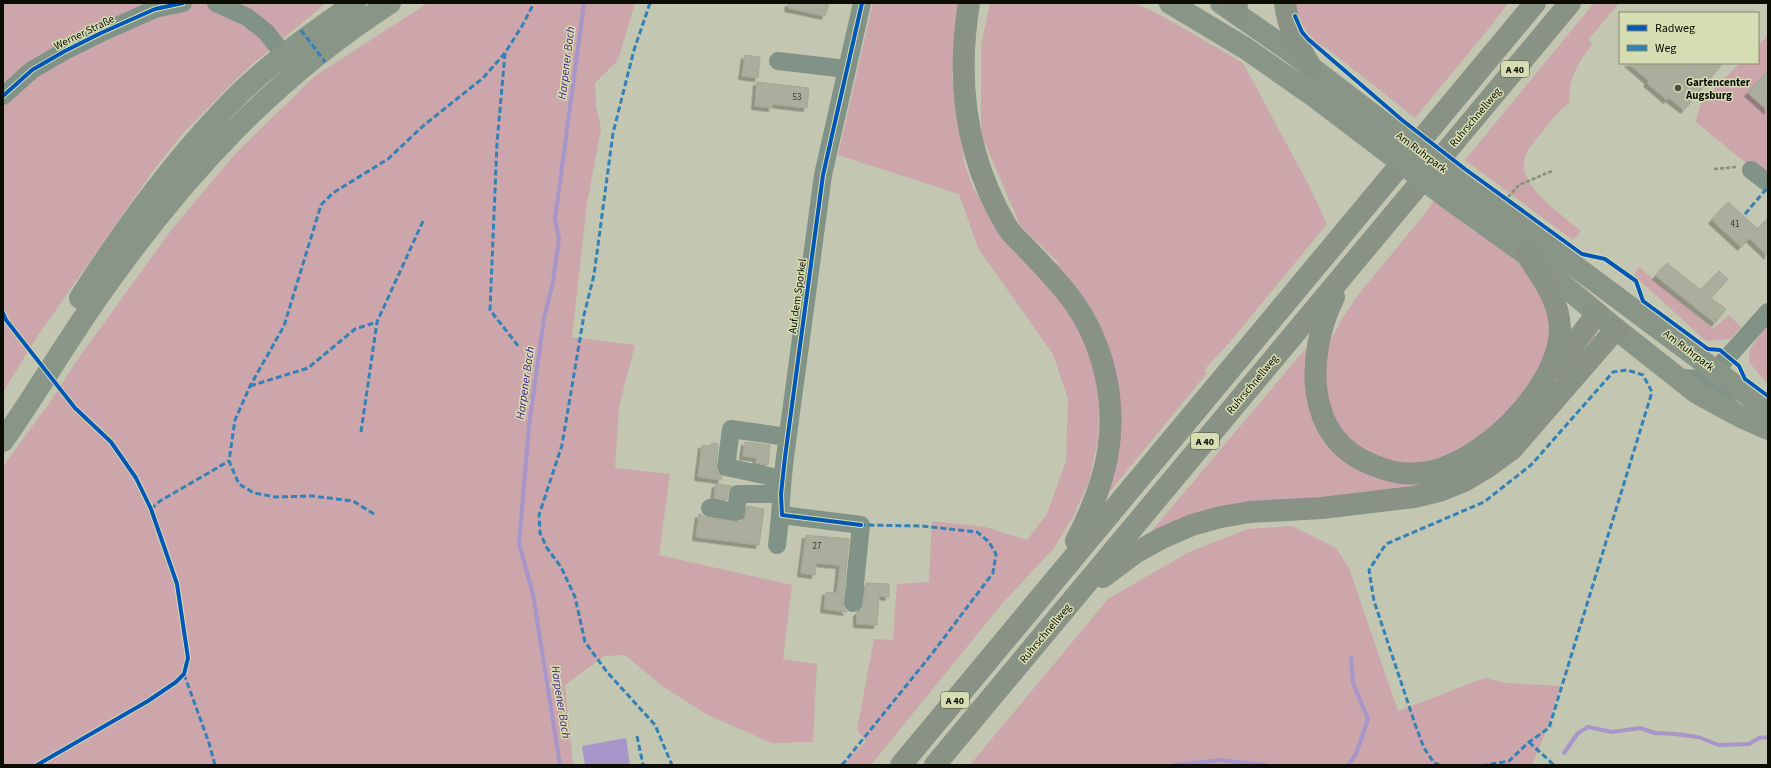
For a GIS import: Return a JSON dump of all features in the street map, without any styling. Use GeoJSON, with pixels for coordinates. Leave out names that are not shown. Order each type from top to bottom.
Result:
{"type":"FeatureCollection","features":[{"type":"Feature","properties":{"kind":"highway"},"geometry":{"type":"LineString","coordinates":[[969,3],[966,25],[964,92],[968,126],[975,157],[988,194],[1008,229],[1058,282],[1076,305],[1096,340],[1107,379],[1112,415],[1110,444],[1096,499],[1073,549],[1050,585],[1030,610]]}},
{"type":"Feature","properties":{"kind":"highway"},"geometry":{"type":"LineString","coordinates":[[1285,3],[1287,17],[1293,36],[1311,67]]}},
{"type":"Feature","properties":{"kind":"highway"},"geometry":{"type":"LineString","coordinates":[[1502,43],[1517,21],[1526,3]]}},
{"type":"Feature","properties":{"kind":"highway","name":"A 40"},"geometry":{"type":"LineString","coordinates":[[901,765],[1535,3]]}},
{"type":"Feature","properties":{"kind":"highway","name":"Ruhrschnellweg"},"geometry":{"type":"LineString","coordinates":[[935,765],[1570,3]]}},
{"type":"Feature","properties":{"kind":"highway"},"geometry":{"type":"LineString","coordinates":[[1361,254],[1348,271],[1324,317],[1318,342],[1315,382],[1325,425],[1349,452],[1364,462],[1381,468],[1401,472],[1421,473],[1450,466],[1485,446],[1518,414],[1598,314]]}},
{"type":"Feature","properties":{"kind":"highway"},"geometry":{"type":"LineString","coordinates":[[1527,255],[1550,292],[1557,308],[1560,329],[1556,357],[1542,385]]}},
{"type":"Feature","properties":{"kind":"highway"},"geometry":{"type":"LineString","coordinates":[[1049,629],[1086,591],[1113,569],[1135,553],[1162,538],[1192,525],[1222,517],[1250,512],[1322,508],[1414,497],[1439,491],[1464,481],[1486,468],[1512,449],[1616,329]]}},
{"type":"Feature","properties":{"kind":"main road"},"geometry":{"type":"LineString","coordinates":[[3,441],[74,331],[136,244],[198,169],[268,96],[290,63],[355,3]]}},
{"type":"Feature","properties":{"kind":"main road"},"geometry":{"type":"LineString","coordinates":[[3,416],[120,236],[184,153],[236,97],[290,63],[360,23],[390,3]]}},
{"type":"Feature","properties":{"kind":"main road","name":"Am Ruhrpark"},"geometry":{"type":"LineString","coordinates":[[1170,3],[1245,48],[1315,97],[1388,140],[1452,188],[1610,291],[1768,410]]}},
{"type":"Feature","properties":{"kind":"main road","name":"Am Ruhrpark"},"geometry":{"type":"LineString","coordinates":[[1231,6],[1236,29],[1245,48]]}},
{"type":"Feature","properties":{"kind":"main road","name":"Am Ruhrpark"},"geometry":{"type":"LineString","coordinates":[[1231,6],[1311,67],[1388,140]]}},
{"type":"Feature","properties":{"kind":"main road","name":"Am Ruhrpark"},"geometry":{"type":"LineString","coordinates":[[1452,188],[1527,255],[1677,378],[1697,393],[1743,418],[1768,429]]}},
{"type":"Feature","properties":{"kind":"main road"},"geometry":{"type":"LineString","coordinates":[[1598,314],[1610,291]]}},
{"type":"Feature","properties":{"kind":"main road"},"geometry":{"type":"LineString","coordinates":[[1610,291],[1616,329]]}},
{"type":"Feature","properties":{"kind":"street","name":"Werner Straße"},"geometry":{"type":"LineString","coordinates":[[3,96],[32,70],[71,48],[155,9],[183,3]]}},
{"type":"Feature","properties":{"kind":"street"},"geometry":{"type":"LineString","coordinates":[[216,3],[247,17],[266,32],[290,63]]}},
{"type":"Feature","properties":{"kind":"street","name":"Auf dem Sporkel"},"geometry":{"type":"LineString","coordinates":[[777,545],[782,515],[782,486],[787,437],[822,175],[862,3]]}},
{"type":"Feature","properties":{"kind":"street"},"geometry":{"type":"LineString","coordinates":[[778,61],[846,69]]}},
{"type":"Feature","properties":{"kind":"street"},"geometry":{"type":"LineString","coordinates":[[1751,170],[1768,183]]}},
{"type":"Feature","properties":{"kind":"street"},"geometry":{"type":"LineString","coordinates":[[1677,378],[1705,378],[1716,370],[1768,312]]}},
{"type":"Feature","properties":{"kind":"street"},"geometry":{"type":"LineString","coordinates":[[1716,370],[1716,386],[1720,396],[1743,418]]}},
{"type":"Feature","properties":{"kind":"street"},"geometry":{"type":"LineString","coordinates":[[782,486],[726,467],[731,428],[787,437]]}},
{"type":"Feature","properties":{"kind":"street"},"geometry":{"type":"LineString","coordinates":[[710,508],[736,512],[738,494],[782,486]]}},
{"type":"Feature","properties":{"kind":"street"},"geometry":{"type":"LineString","coordinates":[[782,515],[861,525],[853,603]]}},
{"type":"Feature","properties":{"kind":"path"},"geometry":{"type":"LineString","coordinates":[[1714,169],[1739,167],[1751,170]]}},
{"type":"Feature","properties":{"kind":"path"},"geometry":{"type":"LineString","coordinates":[[1519,185],[1552,171]]}},
{"type":"Feature","properties":{"kind":"shaded area"},"geometry":{"type":"Polygon","coordinates":[[[3,3],[326,3],[250,66],[183,133],[153,171],[39,334],[3,392],[3,3]]]}},
{"type":"Feature","properties":{"kind":"shaded area"},"geometry":{"type":"Polygon","coordinates":[[[428,3],[635,3],[618,60],[595,83],[596,106],[601,129],[587,203],[572,337],[635,345],[619,407],[615,468],[670,474],[659,555],[792,585],[783,659],[817,664],[813,742],[772,743],[708,715],[662,686],[625,655],[604,656],[565,685],[573,765],[3,765],[3,466],[48,405],[78,359],[172,229],[236,153],[315,76],[428,3]]]}},
{"type":"Feature","properties":{"kind":"shaded area"},"geometry":{"type":"Polygon","coordinates":[[[873,3],[959,3],[952,76],[964,162],[973,188],[1004,238],[1067,308],[1081,335],[1095,373],[1099,407],[1098,440],[1089,481],[1074,515],[1054,548],[1001,605],[871,765],[842,765],[866,741],[857,730],[874,639],[893,640],[897,584],[929,582],[932,521],[985,527],[1027,540],[1047,514],[1066,461],[1068,399],[1053,354],[978,248],[959,194],[838,155],[873,3]]]}},
{"type":"Feature","properties":{"kind":"shaded area"},"geometry":{"type":"Polygon","coordinates":[[[990,3],[1134,3],[1162,16],[1243,63],[1308,184],[1327,224],[1229,343],[1204,370],[1207,373],[1102,501],[1118,422],[1049,261],[1061,265],[1020,225],[981,134],[981,46],[990,3]]]}},
{"type":"Feature","properties":{"kind":"shaded area"},"geometry":{"type":"Polygon","coordinates":[[[1291,3],[1508,3],[1415,118],[1324,46],[1321,47],[1312,39],[1301,21],[1297,10],[1292,10],[1291,3]]]}},
{"type":"Feature","properties":{"kind":"shaded area"},"geometry":{"type":"Polygon","coordinates":[[[1594,3],[1619,3],[1588,40],[1592,44],[1572,78],[1569,103],[1553,118],[1527,152],[1524,160],[1525,173],[1537,192],[1555,210],[1581,231],[1573,240],[1465,160],[1594,3]]]}},
{"type":"Feature","properties":{"kind":"shaded area"},"geometry":{"type":"Polygon","coordinates":[[[1768,35],[1768,186],[1746,163],[1696,122],[1701,102],[1739,64],[1759,64],[1759,45],[1768,35]]]}},
{"type":"Feature","properties":{"kind":"shaded area"},"geometry":{"type":"Polygon","coordinates":[[[1434,200],[1476,233],[1481,233],[1522,266],[1548,304],[1552,341],[1537,379],[1495,425],[1455,454],[1405,466],[1368,453],[1357,446],[1340,429],[1327,400],[1325,363],[1330,342],[1343,317],[1358,295],[1427,211],[1434,200]]]}},
{"type":"Feature","properties":{"kind":"shaded area"},"geometry":{"type":"Polygon","coordinates":[[[1639,267],[1713,329],[1729,315],[1741,327],[1730,339],[1706,341],[1634,275],[1639,267]]]}},
{"type":"Feature","properties":{"kind":"shaded area"},"geometry":{"type":"Polygon","coordinates":[[[1768,323],[1768,384],[1749,362],[1749,351],[1768,323]]]}},
{"type":"Feature","properties":{"kind":"shaded area"},"geometry":{"type":"Polygon","coordinates":[[[1592,334],[1595,336],[1592,340],[1510,436],[1428,485],[1144,540],[1312,341],[1333,447],[1441,474],[1592,334]]]}},
{"type":"Feature","properties":{"kind":"shaded area"},"geometry":{"type":"Polygon","coordinates":[[[1292,526],[1336,548],[1349,568],[1398,711],[1485,678],[1506,683],[1560,686],[1549,724],[1532,765],[970,765],[1108,599],[1189,552],[1248,529],[1292,526]]]}},
{"type":"Feature","properties":{"kind":"shaded area"},"geometry":{"type":"Polygon","coordinates":[[[626,738],[630,765],[585,765],[582,746],[626,738]]]}},
{"type":"Feature","properties":{"kind":"building"},"geometry":{"type":"Polygon","coordinates":[[[789,3],[829,3],[825,16],[788,8],[789,3]]]}},
{"type":"Feature","properties":{"kind":"building"},"geometry":{"type":"Polygon","coordinates":[[[745,55],[760,57],[758,78],[742,76],[745,55]]]}},
{"type":"Feature","properties":{"kind":"building","name":"Gartencenter Augsburg"},"geometry":{"type":"Polygon","coordinates":[[[1629,64],[1722,64],[1684,110],[1669,98],[1667,100],[1647,83],[1649,81],[1629,64]]]}},
{"type":"Feature","properties":{"kind":"building"},"geometry":{"type":"Polygon","coordinates":[[[1768,71],[1768,111],[1748,93],[1768,71]]]}},
{"type":"Feature","properties":{"kind":"building"},"geometry":{"type":"Polygon","coordinates":[[[757,82],[809,88],[807,108],[772,104],[772,108],[755,106],[757,82]]]}},
{"type":"Feature","properties":{"kind":"building"},"geometry":{"type":"Polygon","coordinates":[[[1728,202],[1758,229],[1768,218],[1768,256],[1749,238],[1741,247],[1712,220],[1728,202]]]}},
{"type":"Feature","properties":{"kind":"building"},"geometry":{"type":"Polygon","coordinates":[[[1667,263],[1701,290],[1719,271],[1728,279],[1711,298],[1726,309],[1715,323],[1656,276],[1667,263]]]}},
{"type":"Feature","properties":{"kind":"building"},"geometry":{"type":"Polygon","coordinates":[[[745,442],[770,445],[768,465],[756,463],[757,458],[743,456],[745,442]]]}},
{"type":"Feature","properties":{"kind":"building"},"geometry":{"type":"Polygon","coordinates":[[[712,443],[718,444],[716,471],[722,476],[721,480],[698,477],[702,445],[711,446],[712,443]]]}},
{"type":"Feature","properties":{"kind":"building"},"geometry":{"type":"Polygon","coordinates":[[[716,484],[732,486],[728,492],[727,500],[714,498],[716,484]]]}},
{"type":"Feature","properties":{"kind":"building"},"geometry":{"type":"Polygon","coordinates":[[[747,506],[764,509],[759,545],[696,537],[699,514],[708,518],[740,522],[745,518],[747,506]]]}},
{"type":"Feature","properties":{"kind":"building"},"geometry":{"type":"Polygon","coordinates":[[[806,535],[849,539],[843,602],[844,608],[847,612],[824,609],[826,592],[837,593],[840,565],[816,563],[815,575],[801,573],[806,535]]]}},
{"type":"Feature","properties":{"kind":"building"},"geometry":{"type":"Polygon","coordinates":[[[866,583],[889,584],[889,597],[879,596],[877,625],[857,624],[857,613],[863,604],[866,583]]]}},
{"type":"Feature","properties":{"kind":"waterway","name":"Harpener Bach"},"geometry":{"type":"LineString","coordinates":[[560,765],[533,594],[519,544],[529,426],[544,318],[553,282],[559,239],[555,219],[584,3]]}},
{"type":"Feature","properties":{"kind":"waterway"},"geometry":{"type":"LineString","coordinates":[[1348,765],[1356,754],[1368,719],[1353,683],[1351,658]]}},
{"type":"Feature","properties":{"kind":"waterway"},"geometry":{"type":"LineString","coordinates":[[1564,753],[1578,733],[1588,727],[1612,732],[1640,728],[1655,733],[1698,737],[1719,745],[1749,744],[1759,738],[1768,737]]}},
{"type":"Feature","properties":{"kind":"waterway"},"geometry":{"type":"LineString","coordinates":[[1175,765],[1220,760],[1265,765]]}},
{"type":"Feature","properties":{"kind":"marked path"},"geometry":{"type":"LineString","coordinates":[[374,514],[353,501],[312,496],[276,497],[254,493],[239,484],[229,461],[235,420],[250,386],[284,326],[321,205],[333,193],[388,159],[423,126],[483,78],[505,53],[534,3]]}},
{"type":"Feature","properties":{"kind":"marked path"},"geometry":{"type":"LineString","coordinates":[[650,3],[634,50],[613,133],[594,275],[584,315],[562,445],[539,515],[540,533],[547,548],[561,567],[575,597],[585,642],[607,672],[655,725],[672,765]]}},
{"type":"Feature","properties":{"kind":"marked path"},"geometry":{"type":"LineString","coordinates":[[301,30],[325,62]]}},
{"type":"Feature","properties":{"kind":"marked path"},"geometry":{"type":"LineString","coordinates":[[505,53],[497,143],[490,310],[519,347]]}},
{"type":"Feature","properties":{"kind":"marked path"},"geometry":{"type":"LineString","coordinates":[[1745,214],[1768,187]]}},
{"type":"Feature","properties":{"kind":"marked path"},"geometry":{"type":"LineString","coordinates":[[361,432],[377,322],[424,219]]}},
{"type":"Feature","properties":{"kind":"marked path"},"geometry":{"type":"LineString","coordinates":[[250,386],[308,368],[355,329],[377,322]]}},
{"type":"Feature","properties":{"kind":"marked path"},"geometry":{"type":"LineString","coordinates":[[1440,765],[1434,763],[1424,748],[1415,724],[1374,601],[1369,570],[1386,544],[1484,502],[1531,465],[1613,372],[1627,370],[1643,375],[1652,392],[1549,728],[1529,742],[1509,761],[1486,765]]}},
{"type":"Feature","properties":{"kind":"marked path"},"geometry":{"type":"LineString","coordinates":[[151,509],[160,501],[229,461]]}},
{"type":"Feature","properties":{"kind":"marked path"},"geometry":{"type":"LineString","coordinates":[[842,765],[931,655],[993,573],[996,554],[989,542],[977,532],[922,526],[861,525]]}},
{"type":"Feature","properties":{"kind":"marked path"},"geometry":{"type":"LineString","coordinates":[[184,674],[209,743],[215,765]]}},
{"type":"Feature","properties":{"kind":"marked path"},"geometry":{"type":"LineString","coordinates":[[637,736],[643,765]]}},
{"type":"Feature","properties":{"kind":"marked path"},"geometry":{"type":"LineString","coordinates":[[1529,742],[1554,765]]}},
{"type":"Feature","properties":{"kind":"cycle path"},"geometry":{"type":"LineString","coordinates":[[3,96],[32,70],[65,51],[155,9],[183,3]]}},
{"type":"Feature","properties":{"kind":"cycle path"},"geometry":{"type":"LineString","coordinates":[[861,525],[782,515],[781,494],[823,175],[862,3]]}},
{"type":"Feature","properties":{"kind":"cycle path"},"geometry":{"type":"LineString","coordinates":[[1295,16],[1302,32],[1308,39],[1402,120],[1465,169],[1582,254],[1605,259],[1636,281],[1643,301],[1708,349],[1720,350],[1739,366],[1745,379],[1768,396]]}},
{"type":"Feature","properties":{"kind":"cycle path"},"geometry":{"type":"LineString","coordinates":[[3,313],[6,320],[75,408],[111,442],[136,478],[151,509],[177,584],[188,658],[184,674],[176,682],[148,701],[37,765]]}},
{"type":"Feature","properties":{"kind":"place","name":"Gartencenter Augsburg"},"geometry":{"type":"Point","coordinates":[1678,88]}}]}
